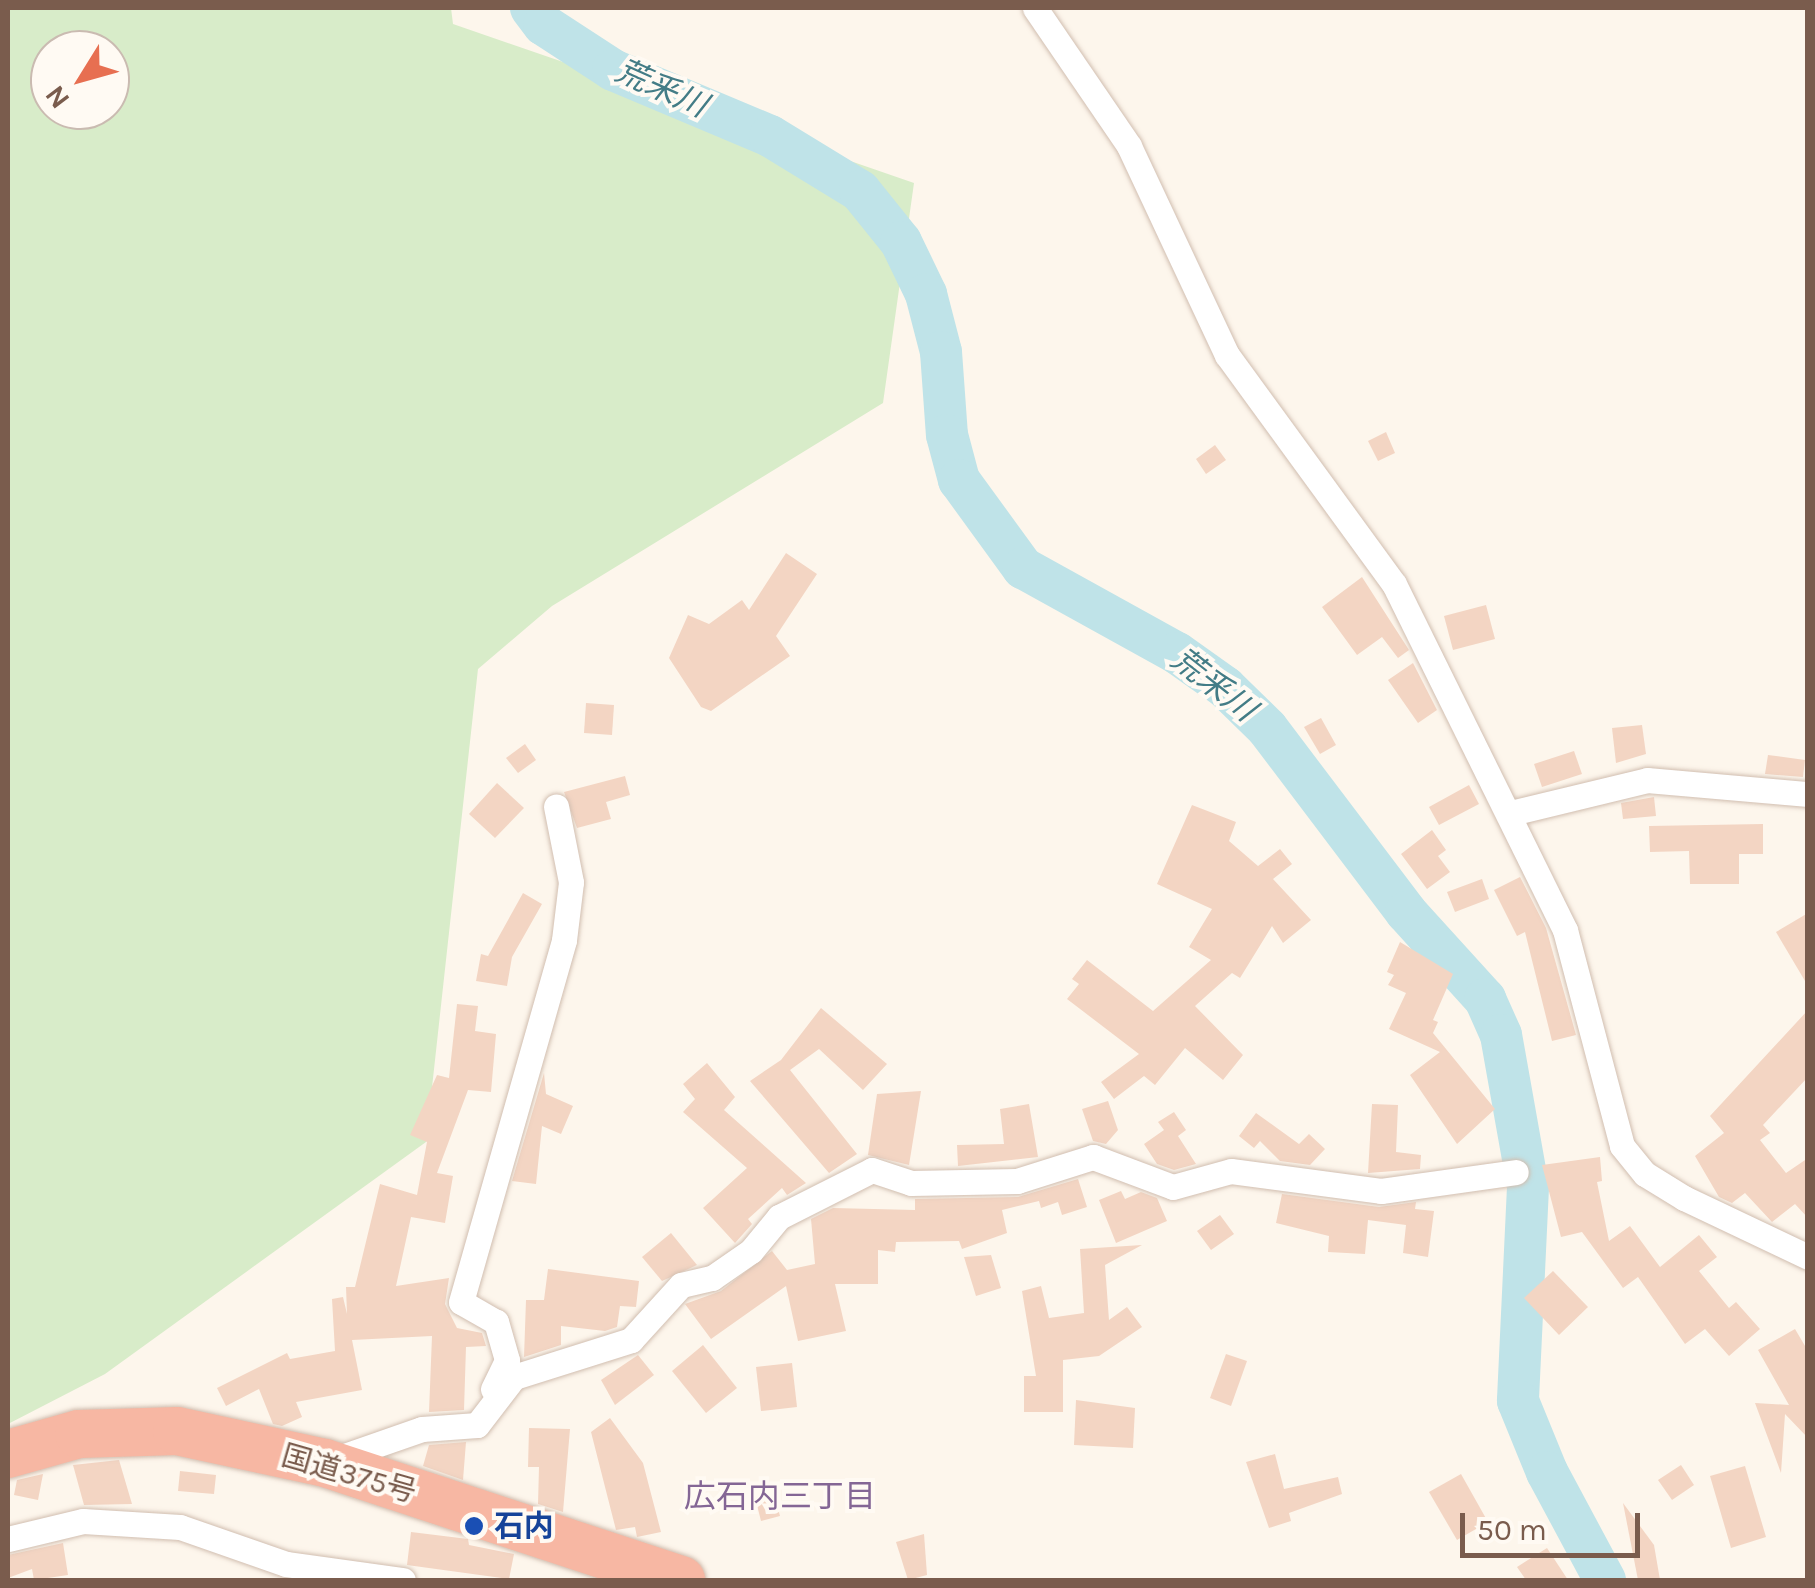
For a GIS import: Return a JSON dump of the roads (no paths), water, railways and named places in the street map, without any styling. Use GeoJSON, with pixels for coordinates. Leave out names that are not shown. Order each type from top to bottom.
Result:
{"type":"FeatureCollection","features":[{"type":"Feature","properties":{"kind":"highway","name":"国道375号"},"geometry":{"type":"LineString","coordinates":[[8,1454],[79,1434],[177,1431],[325,1462],[681,1580]]}},
{"type":"Feature","properties":{"kind":"street"},"geometry":{"type":"LineString","coordinates":[[1035,8],[1129,146],[1226,355],[1394,584],[1565,930],[1622,1146],[1645,1174],[1684,1198],[1808,1257]]}},
{"type":"Feature","properties":{"kind":"street"},"geometry":{"type":"LineString","coordinates":[[1511,814],[1647,780],[1808,794]]}},
{"type":"Feature","properties":{"kind":"street"},"geometry":{"type":"LineString","coordinates":[[476,1425],[507,1360],[496,1322],[460,1302],[564,940],[570,882],[556,806]]}},
{"type":"Feature","properties":{"kind":"street"},"geometry":{"type":"LineString","coordinates":[[325,1462],[422,1430],[476,1425],[514,1377],[632,1340],[681,1285],[712,1278],[751,1251],[778,1217],[872,1170],[911,1183],[1016,1181],[1092,1157],[1172,1187],[1231,1170],[1381,1191],[1516,1172]]}},
{"type":"Feature","properties":{"kind":"street"},"geometry":{"type":"LineString","coordinates":[[8,1539],[84,1522],[180,1527],[286,1564],[402,1580]]}},
{"type":"Feature","properties":{"kind":"waterway","name":"荒釆川"},"geometry":{"type":"LineString","coordinates":[[531,8],[544,25],[613,70],[770,136],[860,191],[901,242],[926,294],[941,352],[947,435],[959,480],[1023,568],[1177,653],[1225,687],[1267,728],[1406,912],[1485,999],[1501,1035],[1528,1187],[1518,1401],[1547,1472],[1605,1580]]}},
{"type":"Feature","properties":{"kind":"place","name":"石内"},"geometry":{"type":"Point","coordinates":[474,1526]}},
{"type":"Feature","properties":{"kind":"district","name":"広石内三丁目"},"geometry":{"type":"Point","coordinates":[780,1497]}}]}
